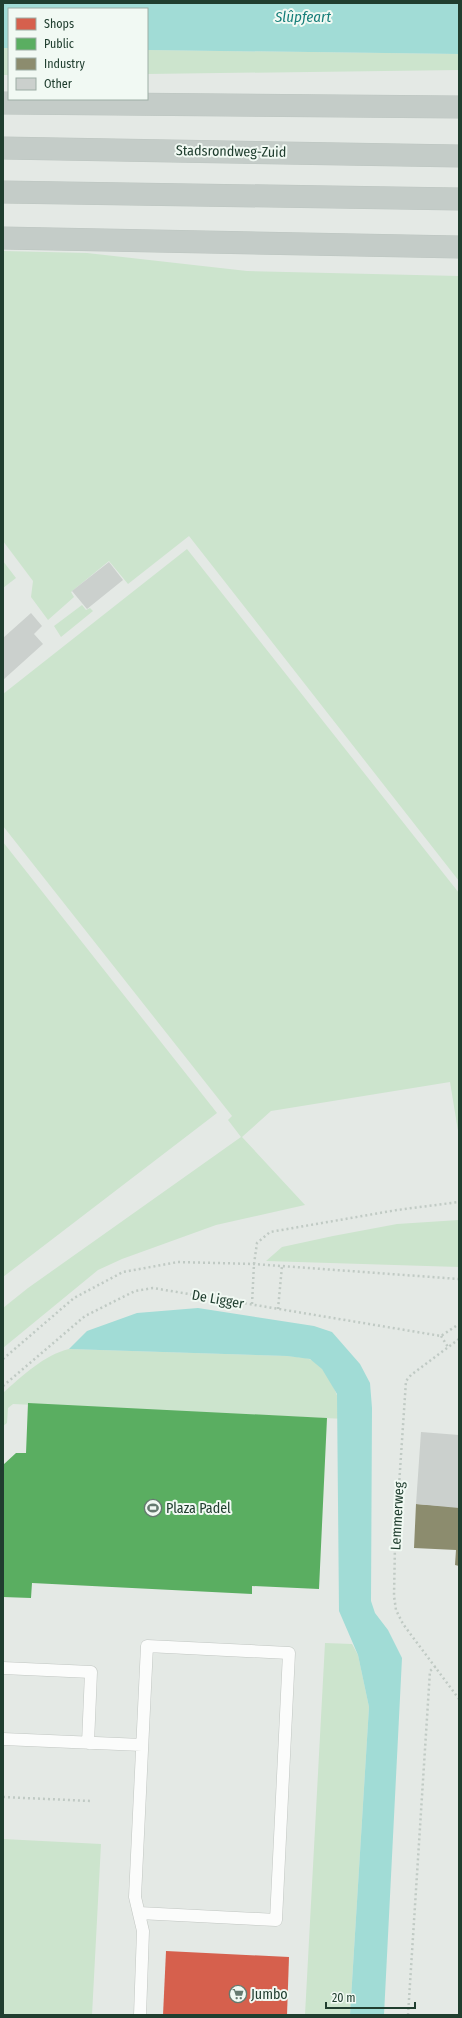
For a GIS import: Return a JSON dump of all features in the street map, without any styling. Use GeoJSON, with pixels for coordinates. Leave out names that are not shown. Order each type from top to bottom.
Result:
{"type":"FeatureCollection","features":[{"type":"Feature","properties":{"kind":"highway"},"geometry":{"type":"LineString","coordinates":[[431,106],[459,100]]}},
{"type":"Feature","properties":{"kind":"highway"},"geometry":{"type":"LineString","coordinates":[[3,103],[459,107]]}},
{"type":"Feature","properties":{"kind":"highway","name":"Stadsrondweg-Zuid"},"geometry":{"type":"LineString","coordinates":[[3,148],[459,156]]}},
{"type":"Feature","properties":{"kind":"highway"},"geometry":{"type":"LineString","coordinates":[[3,192],[459,199]]}},
{"type":"Feature","properties":{"kind":"highway"},"geometry":{"type":"LineString","coordinates":[[3,238],[459,247]]}},
{"type":"Feature","properties":{"kind":"highway"},"geometry":{"type":"LineString","coordinates":[[391,246],[459,262]]}},
{"type":"Feature","properties":{"kind":"lane"},"geometry":{"type":"LineString","coordinates":[[139,1913],[276,1920],[289,1653],[147,1646],[135,1897],[139,1913],[144,1931],[140,2015]]}},
{"type":"Feature","properties":{"kind":"lane"},"geometry":{"type":"LineString","coordinates":[[3,1668],[91,1672],[88,1743]]}},
{"type":"Feature","properties":{"kind":"lane"},"geometry":{"type":"LineString","coordinates":[[3,1739],[142,1745]]}},
{"type":"Feature","properties":{"kind":"path"},"geometry":{"type":"LineString","coordinates":[[252,1304],[254,1264],[257,1243],[270,1232],[397,1210],[459,1202]]}},
{"type":"Feature","properties":{"kind":"path"},"geometry":{"type":"LineString","coordinates":[[3,1359],[74,1298],[123,1272],[178,1262],[254,1264],[459,1280]]}},
{"type":"Feature","properties":{"kind":"path"},"geometry":{"type":"LineString","coordinates":[[278,1309],[282,1266]]}},
{"type":"Feature","properties":{"kind":"path","name":"De Ligger"},"geometry":{"type":"LineString","coordinates":[[3,1386],[85,1316],[136,1291],[153,1288],[441,1336]]}},
{"type":"Feature","properties":{"kind":"path"},"geometry":{"type":"LineString","coordinates":[[448,1347],[441,1336],[459,1324]]}},
{"type":"Feature","properties":{"kind":"path","name":"Lemmerweg"},"geometry":{"type":"LineString","coordinates":[[459,1339],[411,1375],[406,1381],[395,1545],[394,1596],[396,1610],[403,1624],[436,1666],[459,1699]]}},
{"type":"Feature","properties":{"kind":"path"},"geometry":{"type":"LineString","coordinates":[[408,2015],[430,1671],[436,1666]]}},
{"type":"Feature","properties":{"kind":"path"},"geometry":{"type":"LineString","coordinates":[[3,1797],[91,1801]]}},
{"type":"Feature","properties":{"kind":"green space"},"geometry":{"type":"Polygon","coordinates":[[[3,48],[8,48],[8,75],[3,75],[3,48]]]}},
{"type":"Feature","properties":{"kind":"green space"},"geometry":{"type":"Polygon","coordinates":[[[148,50],[459,54],[459,70],[148,74],[148,50]]]}},
{"type":"Feature","properties":{"kind":"green space"},"geometry":{"type":"Polygon","coordinates":[[[3,251],[87,253],[247,271],[459,276],[459,881],[189,536],[128,584],[109,561],[71,592],[74,597],[48,620],[31,597],[33,581],[3,541],[3,251]]]}},
{"type":"Feature","properties":{"kind":"green space"},"geometry":{"type":"Polygon","coordinates":[[[187,549],[459,893],[459,1137],[450,1082],[271,1111],[242,1137],[305,1205],[216,1225],[122,1259],[98,1270],[3,1348],[3,1308],[28,1288],[241,1137],[228,1120],[232,1116],[3,826],[3,694],[187,549]]]}},
{"type":"Feature","properties":{"kind":"green space"},"geometry":{"type":"Polygon","coordinates":[[[3,561],[16,578],[3,588],[3,561]]]}},
{"type":"Feature","properties":{"kind":"green space"},"geometry":{"type":"Polygon","coordinates":[[[82,605],[86,610],[90,608],[93,611],[61,637],[54,626],[82,605]]]}},
{"type":"Feature","properties":{"kind":"green space"},"geometry":{"type":"Polygon","coordinates":[[[3,842],[217,1113],[3,1277],[3,842]]]}},
{"type":"Feature","properties":{"kind":"green space"},"geometry":{"type":"Polygon","coordinates":[[[459,1220],[459,1267],[266,1261],[282,1247],[333,1236],[397,1224],[459,1220]]]}},
{"type":"Feature","properties":{"kind":"green space"},"geometry":{"type":"Polygon","coordinates":[[[69,1349],[287,1356],[307,1358],[316,1363],[327,1376],[337,1394],[346,1419],[13,1404],[8,1408],[7,1423],[3,1426],[3,1393],[42,1361],[69,1349]]]}},
{"type":"Feature","properties":{"kind":"green space"},"geometry":{"type":"Polygon","coordinates":[[[325,1643],[352,1644],[358,1655],[369,1707],[350,2015],[305,2015],[325,1643]]]}},
{"type":"Feature","properties":{"kind":"green space"},"geometry":{"type":"Polygon","coordinates":[[[3,1839],[101,1844],[92,2015],[3,2015],[3,1839]]]}},
{"type":"Feature","properties":{"kind":"water","name":"Slûpfeart"},"geometry":{"type":"Polygon","coordinates":[[[3,3],[459,3],[459,54],[148,50],[148,8],[8,8],[8,48],[3,48],[3,3]]]}},
{"type":"Feature","properties":{"kind":"water"},"geometry":{"type":"Polygon","coordinates":[[[198,1308],[314,1326],[332,1332],[360,1364],[370,1383],[372,1408],[371,1601],[375,1613],[388,1630],[402,1658],[384,2015],[350,2015],[369,1707],[358,1655],[339,1611],[337,1394],[322,1369],[310,1359],[287,1356],[69,1349],[87,1331],[137,1313],[198,1308]]]}},
{"type":"Feature","properties":{"kind":"building: Shops"},"geometry":{"type":"Polygon","coordinates":[[[166,1951],[289,1957],[287,2015],[163,2015],[166,1951]]]}},
{"type":"Feature","properties":{"kind":"building: Public"},"geometry":{"type":"Polygon","coordinates":[[[28,1403],[327,1418],[319,1589],[252,1586],[252,1594],[32,1583],[31,1598],[3,1597],[3,1465],[16,1453],[26,1453],[28,1403]]]}},
{"type":"Feature","properties":{"kind":"building: Industry"},"geometry":{"type":"Polygon","coordinates":[[[416,1504],[459,1507],[459,1566],[455,1565],[456,1550],[414,1548],[416,1504]]]}},
{"type":"Feature","properties":{"kind":"building: Other"},"geometry":{"type":"Polygon","coordinates":[[[109,562],[123,580],[87,609],[72,591],[109,562]]]}},
{"type":"Feature","properties":{"kind":"building: Other"},"geometry":{"type":"Polygon","coordinates":[[[31,613],[42,626],[34,634],[43,644],[3,680],[3,638],[31,613]]]}},
{"type":"Feature","properties":{"kind":"building: Other"},"geometry":{"type":"Polygon","coordinates":[[[421,1432],[459,1435],[459,1508],[416,1504],[421,1432]]]}},
{"type":"Feature","properties":{"kind":"place","name":"Plaza Padel"},"geometry":{"type":"Point","coordinates":[153,1508]}},
{"type":"Feature","properties":{"kind":"place","name":"Jumbo"},"geometry":{"type":"Point","coordinates":[238,1994]}}]}
